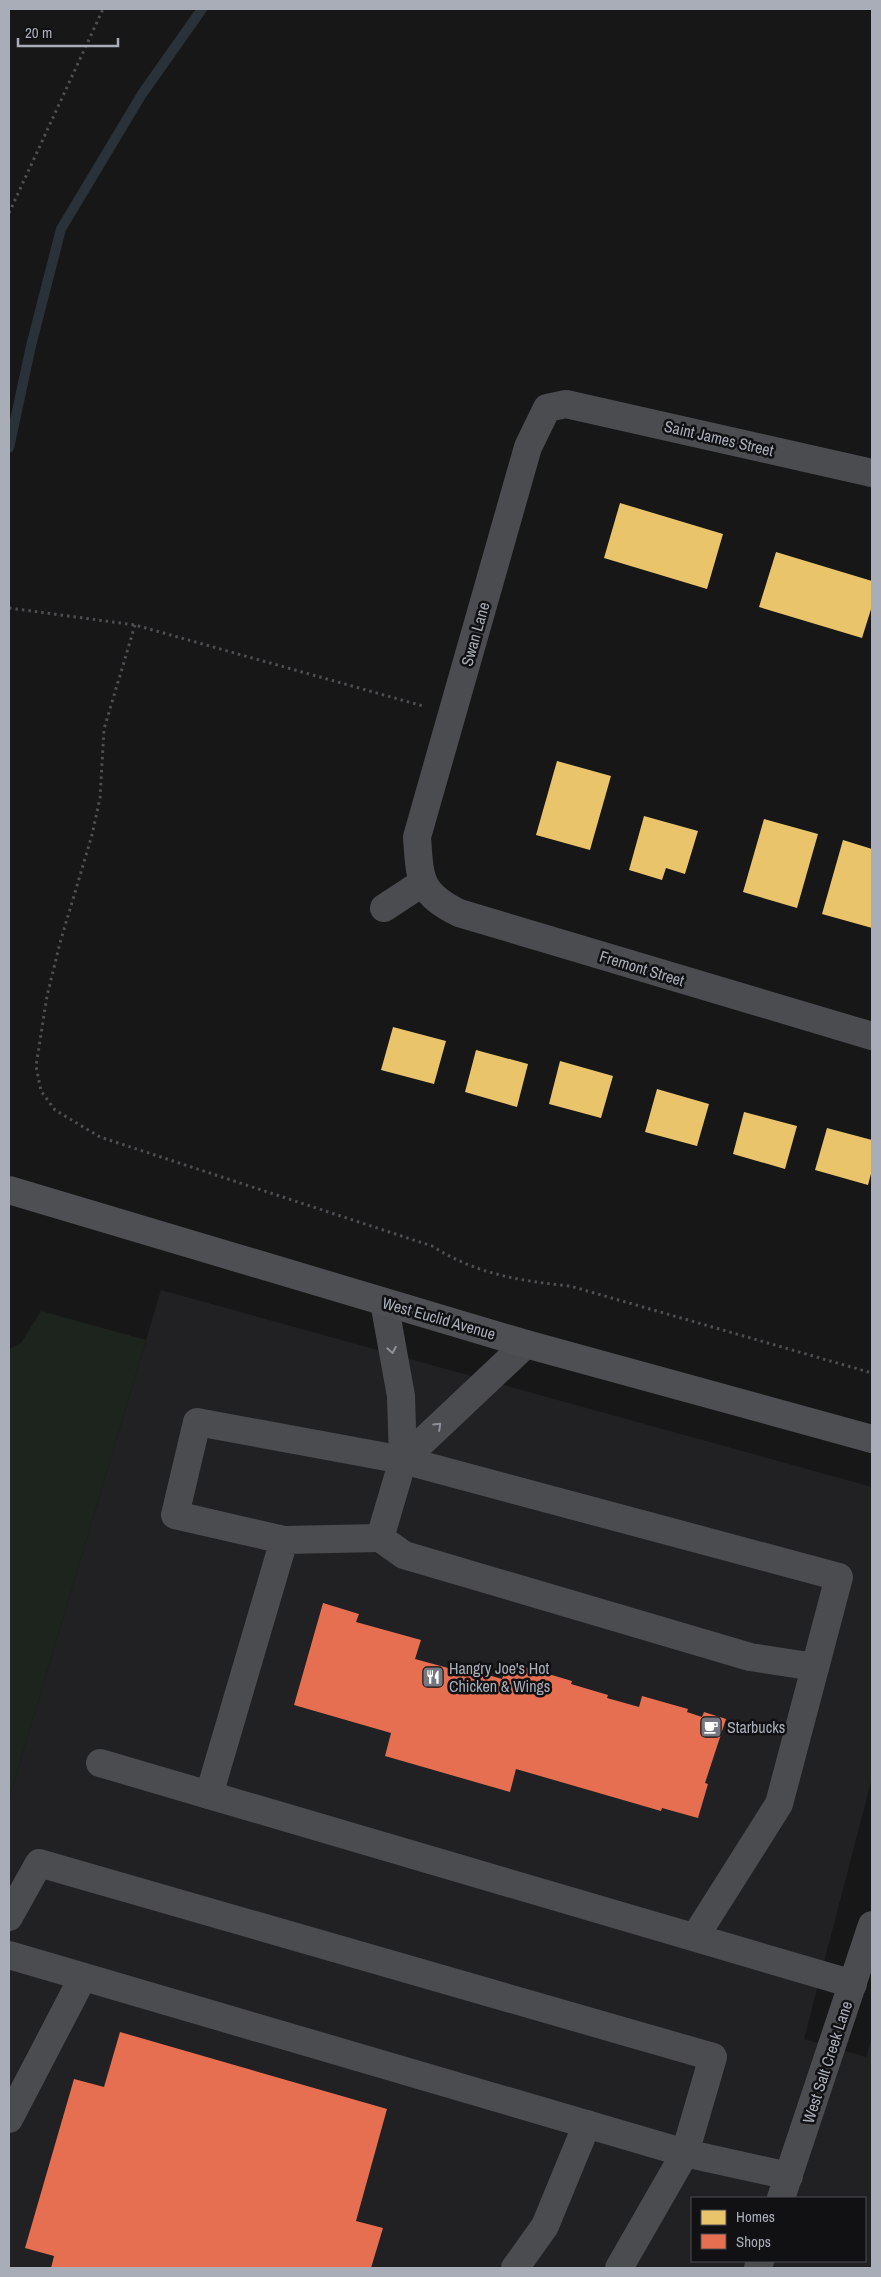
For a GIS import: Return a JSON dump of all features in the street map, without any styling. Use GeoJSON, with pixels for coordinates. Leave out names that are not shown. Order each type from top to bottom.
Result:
{"type":"FeatureCollection","features":[{"type":"Feature","properties":{"kind":"main road","name":"West Euclid Avenue"},"geometry":{"type":"LineString","coordinates":[[9,1190],[526,1344],[872,1439]]}},
{"type":"Feature","properties":{"kind":"street","name":"Saint James Street"},"geometry":{"type":"LineString","coordinates":[[566,404],[871,468]]}},
{"type":"Feature","properties":{"kind":"street","name":"Swan Lane"},"geometry":{"type":"LineString","coordinates":[[422,882],[417,837],[528,447],[547,408],[566,404]]}},
{"type":"Feature","properties":{"kind":"street"},"geometry":{"type":"LineString","coordinates":[[384,908],[422,882]]}},
{"type":"Feature","properties":{"kind":"street","name":"Fremont Street"},"geometry":{"type":"LineString","coordinates":[[422,882],[437,902],[459,913],[872,1036]]}},
{"type":"Feature","properties":{"kind":"street"},"geometry":{"type":"LineString","coordinates":[[380,1538],[403,1460],[401,1396],[384,1302]]}},
{"type":"Feature","properties":{"kind":"street"},"geometry":{"type":"LineString","coordinates":[[403,1460],[526,1344]]}},
{"type":"Feature","properties":{"kind":"street"},"geometry":{"type":"LineString","coordinates":[[695,1937],[778,1804],[815,1667],[839,1577],[403,1460],[197,1422],[174,1515],[284,1540],[380,1538],[404,1555],[750,1657],[815,1667]]}},
{"type":"Feature","properties":{"kind":"street"},"geometry":{"type":"LineString","coordinates":[[209,1795],[284,1540]]}},
{"type":"Feature","properties":{"kind":"street"},"geometry":{"type":"LineString","coordinates":[[100,1763],[853,1984]]}},
{"type":"Feature","properties":{"kind":"street"},"geometry":{"type":"LineString","coordinates":[[9,1917],[39,1863],[714,2057],[686,2153],[619,2268]]}},
{"type":"Feature","properties":{"kind":"street","name":"West Salt Creek Lane"},"geometry":{"type":"LineString","coordinates":[[785,2187],[870,1939]]}},
{"type":"Feature","properties":{"kind":"street"},"geometry":{"type":"LineString","coordinates":[[9,1955],[686,2153],[785,2187]]}},
{"type":"Feature","properties":{"kind":"street"},"geometry":{"type":"LineString","coordinates":[[9,2119],[83,1977]]}},
{"type":"Feature","properties":{"kind":"street"},"geometry":{"type":"LineString","coordinates":[[515,2268],[545,2226],[587,2124]]}},
{"type":"Feature","properties":{"kind":"path"},"geometry":{"type":"LineString","coordinates":[[9,213],[103,9]]}},
{"type":"Feature","properties":{"kind":"path"},"geometry":{"type":"LineString","coordinates":[[9,608],[136,625],[452,714]]}},
{"type":"Feature","properties":{"kind":"path"},"geometry":{"type":"LineString","coordinates":[[136,625],[104,729],[100,798],[92,835],[60,943],[37,1057],[36,1066],[41,1091],[55,1110],[100,1137],[432,1246],[456,1261],[520,1281],[570,1286],[872,1374]]}},
{"type":"Feature","properties":{"kind":"shaded area"},"geometry":{"type":"Polygon","coordinates":[[[161,1290],[872,1487],[872,1778],[804,2039],[866,2057],[872,2037],[872,2268],[9,2268],[9,1799],[161,1290]]]}},
{"type":"Feature","properties":{"kind":"shaded area"},"geometry":{"type":"Polygon","coordinates":[[[41,1311],[146,1340],[9,1799],[9,1349],[21,1343],[41,1311]]]}},
{"type":"Feature","properties":{"kind":"building: Homes"},"geometry":{"type":"Polygon","coordinates":[[[620,503],[723,534],[707,589],[604,558],[620,503]]]}},
{"type":"Feature","properties":{"kind":"building: Homes"},"geometry":{"type":"Polygon","coordinates":[[[776,552],[872,581],[872,606],[862,638],[759,607],[776,552]]]}},
{"type":"Feature","properties":{"kind":"building: Homes"},"geometry":{"type":"Polygon","coordinates":[[[557,761],[611,776],[590,850],[536,835],[557,761]]]}},
{"type":"Feature","properties":{"kind":"building: Homes"},"geometry":{"type":"Polygon","coordinates":[[[644,816],[698,831],[685,874],[666,868],[662,880],[629,870],[644,816]]]}},
{"type":"Feature","properties":{"kind":"building: Homes"},"geometry":{"type":"Polygon","coordinates":[[[764,819],[818,834],[797,908],[743,892],[764,819]]]}},
{"type":"Feature","properties":{"kind":"building: Homes"},"geometry":{"type":"Polygon","coordinates":[[[843,840],[872,849],[872,928],[822,914],[843,840]]]}},
{"type":"Feature","properties":{"kind":"building: Homes"},"geometry":{"type":"Polygon","coordinates":[[[393,1027],[446,1041],[434,1084],[381,1070],[393,1027]]]}},
{"type":"Feature","properties":{"kind":"building: Homes"},"geometry":{"type":"Polygon","coordinates":[[[476,1050],[528,1064],[517,1107],[465,1092],[476,1050]]]}},
{"type":"Feature","properties":{"kind":"building: Homes"},"geometry":{"type":"Polygon","coordinates":[[[560,1061],[613,1076],[601,1118],[549,1104],[560,1061]]]}},
{"type":"Feature","properties":{"kind":"building: Homes"},"geometry":{"type":"Polygon","coordinates":[[[657,1089],[709,1104],[697,1146],[645,1132],[657,1089]]]}},
{"type":"Feature","properties":{"kind":"building: Homes"},"geometry":{"type":"Polygon","coordinates":[[[744,1112],[797,1126],[785,1169],[733,1154],[744,1112]]]}},
{"type":"Feature","properties":{"kind":"building: Homes"},"geometry":{"type":"Polygon","coordinates":[[[827,1128],[872,1140],[872,1170],[868,1185],[815,1170],[827,1128]]]}},
{"type":"Feature","properties":{"kind":"building: Shops"},"geometry":{"type":"Polygon","coordinates":[[[323,1603],[359,1614],[356,1622],[421,1640],[415,1659],[459,1671],[460,1667],[502,1679],[505,1671],[522,1676],[525,1667],[572,1681],[571,1684],[608,1695],[607,1698],[639,1707],[642,1696],[688,1709],[687,1712],[702,1717],[704,1712],[726,1719],[705,1783],[708,1784],[698,1818],[662,1808],[661,1811],[516,1769],[510,1792],[385,1756],[391,1733],[294,1705],[323,1603]]]}},
{"type":"Feature","properties":{"kind":"building: Shops"},"geometry":{"type":"Polygon","coordinates":[[[120,2032],[387,2109],[356,2221],[383,2228],[371,2268],[51,2268],[54,2256],[25,2248],[74,2079],[104,2087],[120,2032]]]}},
{"type":"Feature","properties":{"kind":"waterway"},"geometry":{"type":"LineString","coordinates":[[9,448],[31,346],[61,229],[142,94],[202,9]]}},
{"type":"Feature","properties":{"kind":"place","name":"Hangry Joe's Hot Chicken & Wings"},"geometry":{"type":"Point","coordinates":[433,1677]}},
{"type":"Feature","properties":{"kind":"place","name":"Starbucks"},"geometry":{"type":"Point","coordinates":[711,1727]}}]}
